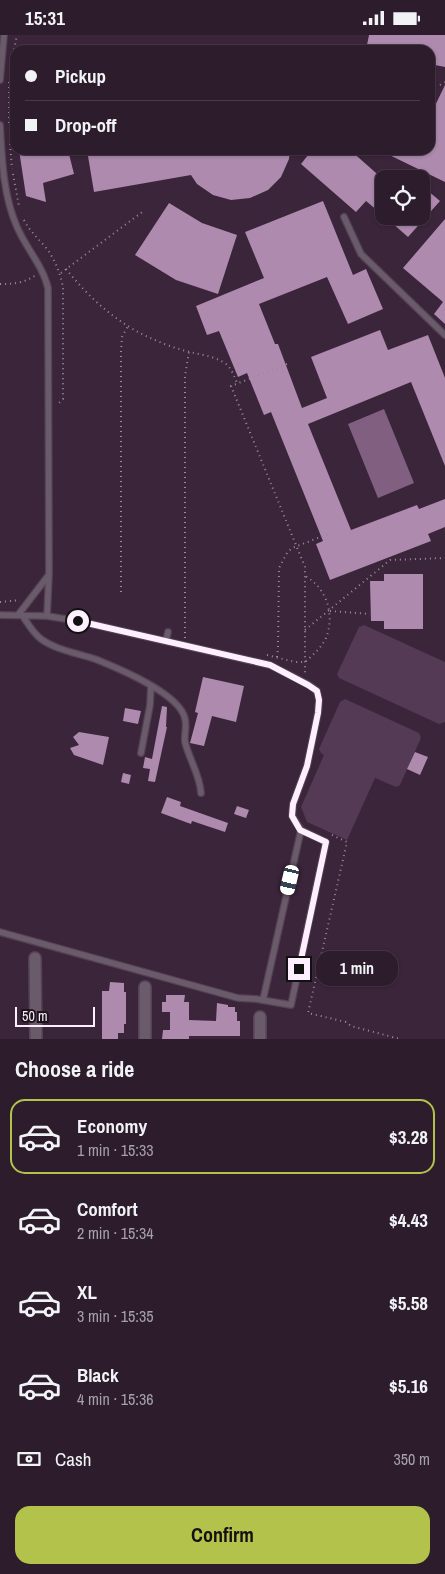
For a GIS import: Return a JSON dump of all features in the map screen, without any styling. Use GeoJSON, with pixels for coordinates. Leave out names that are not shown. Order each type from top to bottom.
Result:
{"type":"FeatureCollection","features":[{"type":"Feature","properties":{"kind":"street"},"geometry":{"type":"LineString","coordinates":[[35,958],[36,1039]]}},
{"type":"Feature","properties":{"kind":"street"},"geometry":{"type":"LineString","coordinates":[[145,987],[145,1039]]}},
{"type":"Feature","properties":{"kind":"street"},"geometry":{"type":"LineString","coordinates":[[260,1017],[260,1039]]}},
{"type":"Feature","properties":{"kind":"lane"},"geometry":{"type":"LineString","coordinates":[[0,81],[4,35]]}},
{"type":"Feature","properties":{"kind":"lane"},"geometry":{"type":"LineString","coordinates":[[0,125],[3,168],[11,213],[20,234],[46,279],[48,288],[48,616]]}},
{"type":"Feature","properties":{"kind":"lane"},"geometry":{"type":"LineString","coordinates":[[344,217],[361,254],[445,335]]}},
{"type":"Feature","properties":{"kind":"lane"},"geometry":{"type":"LineString","coordinates":[[20,615],[25,604],[49,574]]}},
{"type":"Feature","properties":{"kind":"lane"},"geometry":{"type":"LineString","coordinates":[[0,615],[48,616],[167,636],[270,665],[317,691],[319,700],[307,766],[293,804],[292,816],[300,830],[326,842],[291,1005],[238,998],[0,932]]}},
{"type":"Feature","properties":{"kind":"lane"},"geometry":{"type":"LineString","coordinates":[[20,615],[40,639],[49,644],[95,659],[139,678],[179,706],[186,719],[185,741],[196,776],[201,783],[201,793]]}},
{"type":"Feature","properties":{"kind":"lane"},"geometry":{"type":"LineString","coordinates":[[141,753],[152,686]]}},
{"type":"Feature","properties":{"kind":"lane"},"geometry":{"type":"LineString","coordinates":[[263,1000],[300,830]]}},
{"type":"Feature","properties":{"kind":"path"},"geometry":{"type":"LineString","coordinates":[[9,133],[10,71]]}},
{"type":"Feature","properties":{"kind":"path"},"geometry":{"type":"LineString","coordinates":[[11,155],[20,211]]}},
{"type":"Feature","properties":{"kind":"path"},"geometry":{"type":"LineString","coordinates":[[60,273],[145,210]]}},
{"type":"Feature","properties":{"kind":"path"},"geometry":{"type":"LineString","coordinates":[[22,216],[28,229],[46,249],[60,273],[63,287],[63,399],[62,402],[57,404],[57,412]]}},
{"type":"Feature","properties":{"kind":"path"},"geometry":{"type":"LineString","coordinates":[[66,269],[91,298],[128,326],[166,345],[215,357],[231,369],[237,383]]}},
{"type":"Feature","properties":{"kind":"path"},"geometry":{"type":"LineString","coordinates":[[0,284],[26,281],[42,271]]}},
{"type":"Feature","properties":{"kind":"path"},"geometry":{"type":"LineString","coordinates":[[121,591],[121,351],[122,337],[128,326]]}},
{"type":"Feature","properties":{"kind":"path"},"geometry":{"type":"LineString","coordinates":[[185,638],[185,376],[190,352]]}},
{"type":"Feature","properties":{"kind":"path"},"geometry":{"type":"LineString","coordinates":[[287,364],[231,386],[305,567],[305,677]]}},
{"type":"Feature","properties":{"kind":"path"},"geometry":{"type":"LineString","coordinates":[[277,657],[279,568],[287,553],[296,546],[331,533]]}},
{"type":"Feature","properties":{"kind":"path"},"geometry":{"type":"LineString","coordinates":[[305,631],[390,560],[445,559]]}},
{"type":"Feature","properties":{"kind":"path"},"geometry":{"type":"LineString","coordinates":[[261,654],[294,662],[305,662],[318,650],[326,637],[330,611],[317,585],[305,576]]}},
{"type":"Feature","properties":{"kind":"path"},"geometry":{"type":"LineString","coordinates":[[330,611],[370,614]]}},
{"type":"Feature","properties":{"kind":"path"},"geometry":{"type":"LineString","coordinates":[[167,636],[190,639]]}},
{"type":"Feature","properties":{"kind":"path"},"geometry":{"type":"LineString","coordinates":[[330,835],[347,842],[308,1013],[346,1022],[351,1026],[400,1039]]}},
{"type":"Feature","properties":{"kind":"shaded area"},"geometry":{"type":"Polygon","coordinates":[[[384,409],[414,483],[378,498],[348,424],[384,409]]]}},
{"type":"Feature","properties":{"kind":"shaded area"},"geometry":{"type":"Polygon","coordinates":[[[364,625],[445,662],[445,722],[439,724],[339,678],[337,674],[359,627],[364,625]]]}},
{"type":"Feature","properties":{"kind":"shaded area"},"geometry":{"type":"Polygon","coordinates":[[[345,699],[419,733],[421,738],[400,785],[396,787],[375,778],[347,840],[307,822],[301,807],[324,755],[319,749],[340,702],[345,699]]]}},
{"type":"Feature","properties":{"kind":"building"},"geometry":{"type":"Polygon","coordinates":[[[369,35],[445,35],[445,67],[435,65],[435,45],[367,45],[369,35]]]}},
{"type":"Feature","properties":{"kind":"building"},"geometry":{"type":"Polygon","coordinates":[[[445,85],[445,182],[430,175],[430,170],[420,170],[389,155],[435,155],[435,106],[445,85]]]}},
{"type":"Feature","properties":{"kind":"building"},"geometry":{"type":"Polygon","coordinates":[[[20,155],[69,155],[74,174],[43,183],[46,202],[26,196],[20,155]]]}},
{"type":"Feature","properties":{"kind":"building"},"geometry":{"type":"Polygon","coordinates":[[[88,155],[289,155],[281,177],[268,190],[250,198],[231,200],[213,195],[197,184],[191,175],[94,192],[88,155]]]}},
{"type":"Feature","properties":{"kind":"building"},"geometry":{"type":"Polygon","coordinates":[[[308,155],[356,155],[375,172],[375,208],[366,201],[356,212],[301,164],[308,155]]]}},
{"type":"Feature","properties":{"kind":"building"},"geometry":{"type":"Polygon","coordinates":[[[430,193],[440,201],[430,212],[430,193]]]}},
{"type":"Feature","properties":{"kind":"building"},"geometry":{"type":"Polygon","coordinates":[[[323,201],[353,275],[366,269],[383,309],[348,324],[327,277],[259,304],[275,344],[278,344],[302,408],[327,398],[311,357],[380,330],[388,350],[428,335],[445,378],[445,466],[411,382],[308,424],[351,530],[417,505],[419,509],[445,499],[445,527],[428,534],[431,541],[330,580],[316,544],[323,541],[271,412],[264,415],[247,373],[238,377],[219,331],[207,335],[196,306],[264,278],[245,232],[323,201]]]}},
{"type":"Feature","properties":{"kind":"building"},"geometry":{"type":"Polygon","coordinates":[[[169,203],[202,223],[237,235],[218,294],[176,280],[135,255],[169,203]]]}},
{"type":"Feature","properties":{"kind":"building"},"geometry":{"type":"Polygon","coordinates":[[[445,219],[445,324],[434,314],[443,302],[403,268],[445,219]]]}},
{"type":"Feature","properties":{"kind":"building"},"geometry":{"type":"Polygon","coordinates":[[[394,225],[419,225],[408,237],[394,225]]]}},
{"type":"Feature","properties":{"kind":"building"},"geometry":{"type":"Polygon","coordinates":[[[384,574],[423,574],[423,629],[384,629],[384,621],[371,621],[370,581],[384,581],[384,574]]]}},
{"type":"Feature","properties":{"kind":"building"},"geometry":{"type":"Polygon","coordinates":[[[203,677],[244,686],[236,722],[212,716],[204,746],[190,743],[198,713],[195,712],[203,677]]]}},
{"type":"Feature","properties":{"kind":"building"},"geometry":{"type":"Polygon","coordinates":[[[162,706],[167,707],[167,727],[155,782],[148,781],[150,769],[143,768],[145,757],[152,759],[162,706]]]}},
{"type":"Feature","properties":{"kind":"building"},"geometry":{"type":"Polygon","coordinates":[[[125,708],[141,711],[138,724],[123,721],[125,708]]]}},
{"type":"Feature","properties":{"kind":"building"},"geometry":{"type":"Polygon","coordinates":[[[79,732],[109,737],[103,765],[74,755],[70,748],[79,745],[73,737],[79,732]]]}},
{"type":"Feature","properties":{"kind":"building"},"geometry":{"type":"Polygon","coordinates":[[[415,752],[428,757],[420,775],[407,769],[415,752]]]}},
{"type":"Feature","properties":{"kind":"building"},"geometry":{"type":"Polygon","coordinates":[[[123,773],[131,775],[129,784],[121,782],[123,773]]]}},
{"type":"Feature","properties":{"kind":"building"},"geometry":{"type":"Polygon","coordinates":[[[167,797],[181,802],[180,806],[228,823],[225,832],[192,821],[191,824],[161,813],[167,797]]]}},
{"type":"Feature","properties":{"kind":"building"},"geometry":{"type":"Polygon","coordinates":[[[237,806],[249,810],[246,818],[234,814],[237,806]]]}},
{"type":"Feature","properties":{"kind":"building"},"geometry":{"type":"Polygon","coordinates":[[[110,982],[124,983],[124,992],[126,992],[126,1024],[124,1024],[124,1033],[118,1033],[118,1039],[102,1039],[102,991],[109,991],[110,982]]]}},
{"type":"Feature","properties":{"kind":"building"},"geometry":{"type":"Polygon","coordinates":[[[166,995],[185,995],[184,1002],[189,1002],[189,1020],[216,1021],[217,1003],[228,1005],[228,1007],[235,1007],[237,1021],[240,1021],[240,1036],[189,1036],[189,1039],[162,1039],[163,1030],[170,1030],[170,1012],[162,1012],[162,1002],[166,1002],[166,995]]]}},
{"type":"Feature","properties":{"kind":"route"},"geometry":{"type":"LineString","coordinates":[[78,621],[270,665],[317,691],[319,700],[318,713],[307,766],[293,804],[292,816],[300,830],[326,842],[299,969]]}}]}
